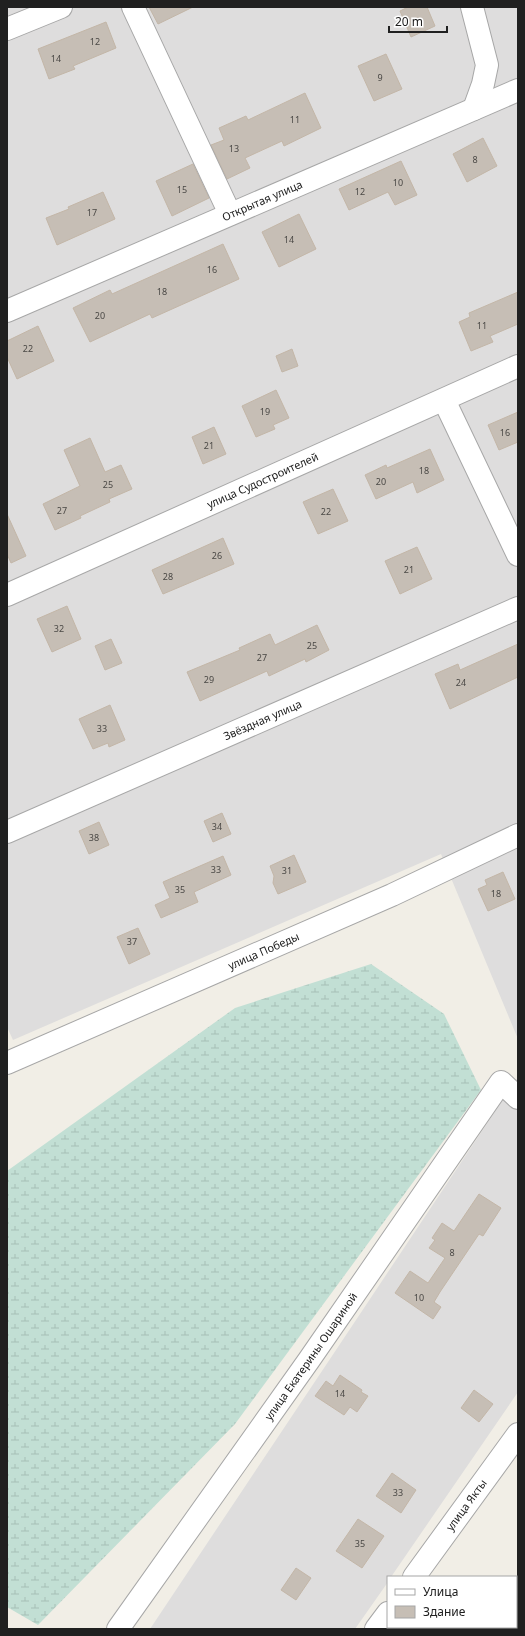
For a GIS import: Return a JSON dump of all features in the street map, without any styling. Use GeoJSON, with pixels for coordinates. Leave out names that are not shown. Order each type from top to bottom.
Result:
{"type":"FeatureCollection","features":[{"type":"Feature","properties":{"kind":"street"},"geometry":{"type":"LineString","coordinates":[[7,29],[61,7]]}},
{"type":"Feature","properties":{"kind":"street"},"geometry":{"type":"LineString","coordinates":[[133,7],[230,214]]}},
{"type":"Feature","properties":{"kind":"street"},"geometry":{"type":"LineString","coordinates":[[472,7],[487,64],[483,84],[474,109]]}},
{"type":"Feature","properties":{"kind":"street","name":"Открытая улица"},"geometry":{"type":"LineString","coordinates":[[7,311],[518,90]]}},
{"type":"Feature","properties":{"kind":"street","name":"улица Судостроителей"},"geometry":{"type":"LineString","coordinates":[[7,595],[518,366]]}},
{"type":"Feature","properties":{"kind":"street"},"geometry":{"type":"LineString","coordinates":[[444,400],[518,555]]}},
{"type":"Feature","properties":{"kind":"street","name":"Звёздная улица"},"geometry":{"type":"LineString","coordinates":[[7,832],[518,608]]}},
{"type":"Feature","properties":{"kind":"street","name":"улица Победы"},"geometry":{"type":"LineString","coordinates":[[7,1063],[392,895],[518,835]]}},
{"type":"Feature","properties":{"kind":"street","name":"улица Екатерины Ошариной"},"geometry":{"type":"LineString","coordinates":[[118,1629],[309,1360],[501,1082],[518,1098]]}},
{"type":"Feature","properties":{"kind":"street","name":"улица Якты"},"geometry":{"type":"LineString","coordinates":[[415,1576],[518,1434]]}},
{"type":"Feature","properties":{"kind":"street"},"geometry":{"type":"LineString","coordinates":[[376,1629],[387,1614]]}},
{"type":"Feature","properties":{"kind":"shaded area"},"geometry":{"type":"Polygon","coordinates":[[[7,7],[518,7],[518,1039],[441,854],[13,1040],[7,1027],[7,7]]]}},
{"type":"Feature","properties":{"kind":"shaded area"},"geometry":{"type":"Polygon","coordinates":[[[518,1077],[518,1392],[392,1576],[387,1576],[387,1583],[355,1629],[150,1629],[518,1077]]]}},
{"type":"Feature","properties":{"kind":"green space"},"geometry":{"type":"Polygon","coordinates":[[[371,964],[444,1014],[481,1090],[235,1424],[38,1625],[7,1607],[7,1171],[235,1008],[371,964]]]}},
{"type":"Feature","properties":{"kind":"building"},"geometry":{"type":"Polygon","coordinates":[[[149,7],[193,7],[158,24],[149,7]]]}},
{"type":"Feature","properties":{"kind":"building"},"geometry":{"type":"Polygon","coordinates":[[[408,7],[427,7],[435,26],[411,37],[400,11],[408,7]]]}},
{"type":"Feature","properties":{"kind":"building"},"geometry":{"type":"Polygon","coordinates":[[[106,22],[116,48],[73,66],[75,69],[49,79],[38,49],[106,22]]]}},
{"type":"Feature","properties":{"kind":"building"},"geometry":{"type":"Polygon","coordinates":[[[386,54],[402,89],[374,101],[358,66],[386,54]]]}},
{"type":"Feature","properties":{"kind":"building"},"geometry":{"type":"Polygon","coordinates":[[[305,93],[321,128],[284,146],[282,141],[245,158],[250,168],[227,179],[211,145],[224,140],[219,128],[246,116],[248,120],[305,93]]]}},
{"type":"Feature","properties":{"kind":"building"},"geometry":{"type":"Polygon","coordinates":[[[483,138],[497,166],[467,182],[453,154],[483,138]]]}},
{"type":"Feature","properties":{"kind":"building"},"geometry":{"type":"Polygon","coordinates":[[[401,161],[417,195],[395,205],[388,192],[349,210],[339,189],[401,161]]]}},
{"type":"Feature","properties":{"kind":"building"},"geometry":{"type":"Polygon","coordinates":[[[193,164],[209,198],[172,216],[156,181],[193,164]]]}},
{"type":"Feature","properties":{"kind":"building"},"geometry":{"type":"Polygon","coordinates":[[[103,192],[115,219],[57,245],[46,218],[69,209],[68,207],[103,192]]]}},
{"type":"Feature","properties":{"kind":"building"},"geometry":{"type":"Polygon","coordinates":[[[299,214],[316,249],[279,267],[262,232],[299,214]]]}},
{"type":"Feature","properties":{"kind":"building"},"geometry":{"type":"Polygon","coordinates":[[[223,244],[239,279],[152,318],[150,314],[90,342],[73,308],[110,290],[112,294],[223,244]]]}},
{"type":"Feature","properties":{"kind":"building"},"geometry":{"type":"Polygon","coordinates":[[[518,292],[518,324],[490,336],[493,342],[471,351],[459,322],[470,317],[469,313],[518,292]]]}},
{"type":"Feature","properties":{"kind":"building"},"geometry":{"type":"Polygon","coordinates":[[[38,326],[54,361],[17,379],[7,357],[7,341],[38,326]]]}},
{"type":"Feature","properties":{"kind":"building"},"geometry":{"type":"Polygon","coordinates":[[[292,349],[298,366],[282,372],[276,356],[292,349]]]}},
{"type":"Feature","properties":{"kind":"building"},"geometry":{"type":"Polygon","coordinates":[[[276,390],[289,418],[273,425],[275,429],[256,437],[242,406],[276,390]]]}},
{"type":"Feature","properties":{"kind":"building"},"geometry":{"type":"Polygon","coordinates":[[[518,412],[518,442],[499,450],[488,425],[518,412]]]}},
{"type":"Feature","properties":{"kind":"building"},"geometry":{"type":"Polygon","coordinates":[[[214,427],[226,454],[203,464],[192,437],[214,427]]]}},
{"type":"Feature","properties":{"kind":"building"},"geometry":{"type":"Polygon","coordinates":[[[90,438],[105,472],[121,465],[132,489],[109,499],[110,502],[55,530],[43,504],[80,486],[64,450],[90,438]]]}},
{"type":"Feature","properties":{"kind":"building"},"geometry":{"type":"Polygon","coordinates":[[[430,449],[444,480],[417,493],[413,482],[376,499],[365,475],[386,465],[387,468],[430,449]]]}},
{"type":"Feature","properties":{"kind":"building"},"geometry":{"type":"Polygon","coordinates":[[[333,489],[348,521],[318,534],[303,502],[333,489]]]}},
{"type":"Feature","properties":{"kind":"building"},"geometry":{"type":"Polygon","coordinates":[[[7,514],[26,556],[11,563],[7,554],[7,514]]]}},
{"type":"Feature","properties":{"kind":"building"},"geometry":{"type":"Polygon","coordinates":[[[223,538],[234,564],[163,594],[152,570],[223,538]]]}},
{"type":"Feature","properties":{"kind":"building"},"geometry":{"type":"Polygon","coordinates":[[[417,547],[432,579],[400,594],[385,561],[417,547]]]}},
{"type":"Feature","properties":{"kind":"building"},"geometry":{"type":"Polygon","coordinates":[[[67,606],[81,639],[52,652],[37,619],[67,606]]]}},
{"type":"Feature","properties":{"kind":"building"},"geometry":{"type":"Polygon","coordinates":[[[317,625],[329,650],[306,662],[305,659],[269,676],[267,671],[200,701],[187,672],[240,650],[239,648],[270,634],[275,645],[317,625]]]}},
{"type":"Feature","properties":{"kind":"building"},"geometry":{"type":"Polygon","coordinates":[[[111,639],[122,663],[105,670],[95,646],[111,639]]]}},
{"type":"Feature","properties":{"kind":"building"},"geometry":{"type":"Polygon","coordinates":[[[518,644],[518,677],[450,709],[435,674],[458,664],[460,670],[518,644]]]}},
{"type":"Feature","properties":{"kind":"building"},"geometry":{"type":"Polygon","coordinates":[[[110,705],[125,740],[109,747],[108,743],[93,749],[79,719],[110,705]]]}},
{"type":"Feature","properties":{"kind":"building"},"geometry":{"type":"Polygon","coordinates":[[[222,813],[231,834],[213,842],[204,821],[222,813]]]}},
{"type":"Feature","properties":{"kind":"building"},"geometry":{"type":"Polygon","coordinates":[[[99,822],[109,845],[89,854],[79,831],[99,822]]]}},
{"type":"Feature","properties":{"kind":"building"},"geometry":{"type":"Polygon","coordinates":[[[294,855],[306,882],[278,894],[273,883],[274,876],[270,866],[294,855]]]}},
{"type":"Feature","properties":{"kind":"building"},"geometry":{"type":"Polygon","coordinates":[[[223,856],[231,875],[194,892],[198,902],[161,918],[155,905],[170,898],[163,882],[223,856]]]}},
{"type":"Feature","properties":{"kind":"building"},"geometry":{"type":"Polygon","coordinates":[[[503,872],[515,899],[488,911],[478,889],[487,885],[485,880],[503,872]]]}},
{"type":"Feature","properties":{"kind":"building"},"geometry":{"type":"Polygon","coordinates":[[[138,928],[150,954],[129,964],[117,937],[138,928]]]}},
{"type":"Feature","properties":{"kind":"building"},"geometry":{"type":"Polygon","coordinates":[[[479,1194],[501,1208],[483,1236],[479,1234],[440,1292],[434,1302],[441,1307],[433,1319],[395,1293],[410,1271],[428,1283],[445,1258],[429,1248],[435,1240],[432,1238],[442,1223],[454,1231],[479,1194]]]}},
{"type":"Feature","properties":{"kind":"building"},"geometry":{"type":"Polygon","coordinates":[[[340,1375],[368,1396],[357,1412],[350,1407],[344,1415],[315,1396],[326,1381],[333,1386],[340,1375]]]}},
{"type":"Feature","properties":{"kind":"building"},"geometry":{"type":"Polygon","coordinates":[[[474,1390],[493,1404],[479,1422],[461,1408],[474,1390]]]}},
{"type":"Feature","properties":{"kind":"building"},"geometry":{"type":"Polygon","coordinates":[[[392,1473],[416,1490],[401,1513],[376,1496],[392,1473]]]}},
{"type":"Feature","properties":{"kind":"building"},"geometry":{"type":"Polygon","coordinates":[[[358,1519],[384,1536],[362,1568],[336,1551],[358,1519]]]}},
{"type":"Feature","properties":{"kind":"building"},"geometry":{"type":"Polygon","coordinates":[[[296,1568],[311,1578],[296,1600],[281,1590],[296,1568]]]}}]}
